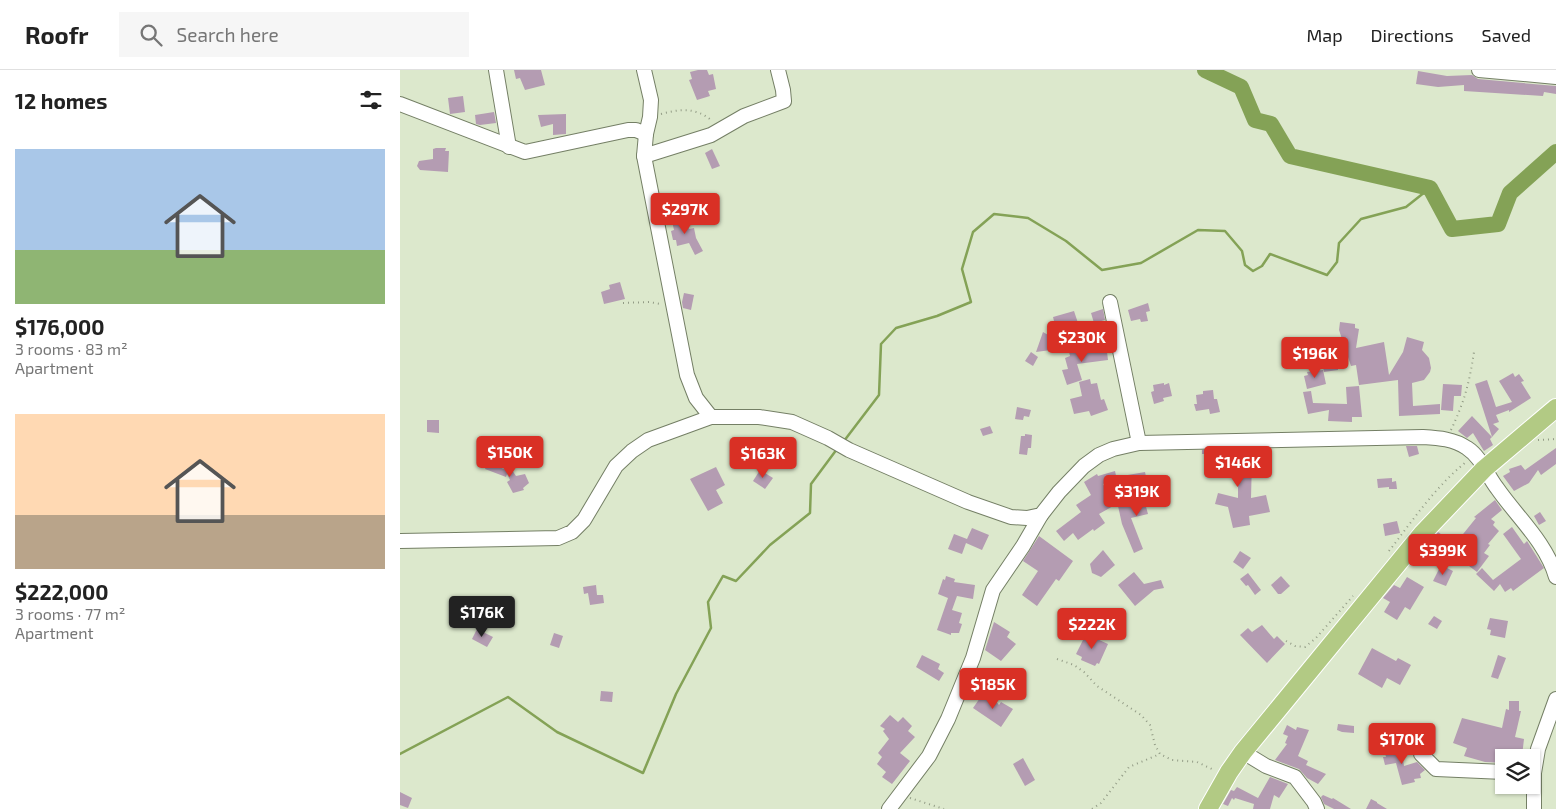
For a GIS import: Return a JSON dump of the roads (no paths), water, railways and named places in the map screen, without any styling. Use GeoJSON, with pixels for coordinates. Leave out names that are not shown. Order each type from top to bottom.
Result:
{"type":"FeatureCollection","features":[{"type":"Feature","properties":{"kind":"main road"},"geometry":{"type":"LineString","coordinates":[[1208,809],[1243,752],[1480,462],[1556,408]]}},
{"type":"Feature","properties":{"kind":"street"},"geometry":{"type":"LineString","coordinates":[[496,70],[509,147]]}},
{"type":"Feature","properties":{"kind":"street"},"geometry":{"type":"LineString","coordinates":[[644,70],[651,100],[644,156],[687,374],[696,398],[711,417]]}},
{"type":"Feature","properties":{"kind":"street"},"geometry":{"type":"LineString","coordinates":[[644,156],[711,135],[744,116],[784,101],[778,70]]}},
{"type":"Feature","properties":{"kind":"street"},"geometry":{"type":"LineString","coordinates":[[1479,70],[1556,77]]}},
{"type":"Feature","properties":{"kind":"street"},"geometry":{"type":"LineString","coordinates":[[400,104],[525,152],[628,130],[636,130],[646,134]]}},
{"type":"Feature","properties":{"kind":"street"},"geometry":{"type":"LineString","coordinates":[[1110,302],[1140,443]]}},
{"type":"Feature","properties":{"kind":"street"},"geometry":{"type":"LineString","coordinates":[[400,541],[558,538],[572,532],[584,520],[616,466],[632,451],[648,440],[711,417],[760,417],[792,422],[828,438],[849,450],[968,502],[1011,517],[1027,518],[1041,515]]}},
{"type":"Feature","properties":{"kind":"street"},"geometry":{"type":"LineString","coordinates":[[889,809],[929,756],[948,719],[973,658],[993,590],[1041,515],[1059,492],[1084,466],[1099,455],[1113,449],[1140,443],[1423,437],[1446,439],[1466,448],[1480,462],[1497,489],[1537,538],[1554,569],[1556,577]]}},
{"type":"Feature","properties":{"kind":"street"},"geometry":{"type":"LineString","coordinates":[[1538,749],[1556,699]]}},
{"type":"Feature","properties":{"kind":"street"},"geometry":{"type":"LineString","coordinates":[[1243,752],[1266,766],[1295,777],[1317,809]]}},
{"type":"Feature","properties":{"kind":"street"},"geometry":{"type":"LineString","coordinates":[[1421,754],[1436,769],[1495,772]]}},
{"type":"Feature","properties":{"kind":"street"},"geometry":{"type":"LineString","coordinates":[[1534,794],[1534,809]]}},
{"type":"Feature","properties":{"kind":"waterway"},"geometry":{"type":"LineString","coordinates":[[1205,70],[1241,87],[1255,120],[1271,124],[1290,156],[1430,188],[1452,229],[1498,224],[1510,193],[1556,152]]}},
{"type":"Feature","properties":{"kind":"waterway"},"geometry":{"type":"LineString","coordinates":[[844,441],[879,395],[881,344],[896,328],[937,316],[971,302],[962,269],[973,232],[994,214],[1028,218],[1066,241],[1102,270],[1141,263],[1198,230],[1225,231],[1242,251],[1245,265],[1253,271],[1262,266],[1270,254],[1327,275],[1337,262],[1339,243],[1361,219],[1406,207],[1430,188]]}},
{"type":"Feature","properties":{"kind":"waterway"},"geometry":{"type":"LineString","coordinates":[[400,754],[508,697],[557,732],[643,773],[676,694],[711,628],[708,602],[723,576],[736,581],[770,545],[810,513],[811,484],[837,449]]}}]}
